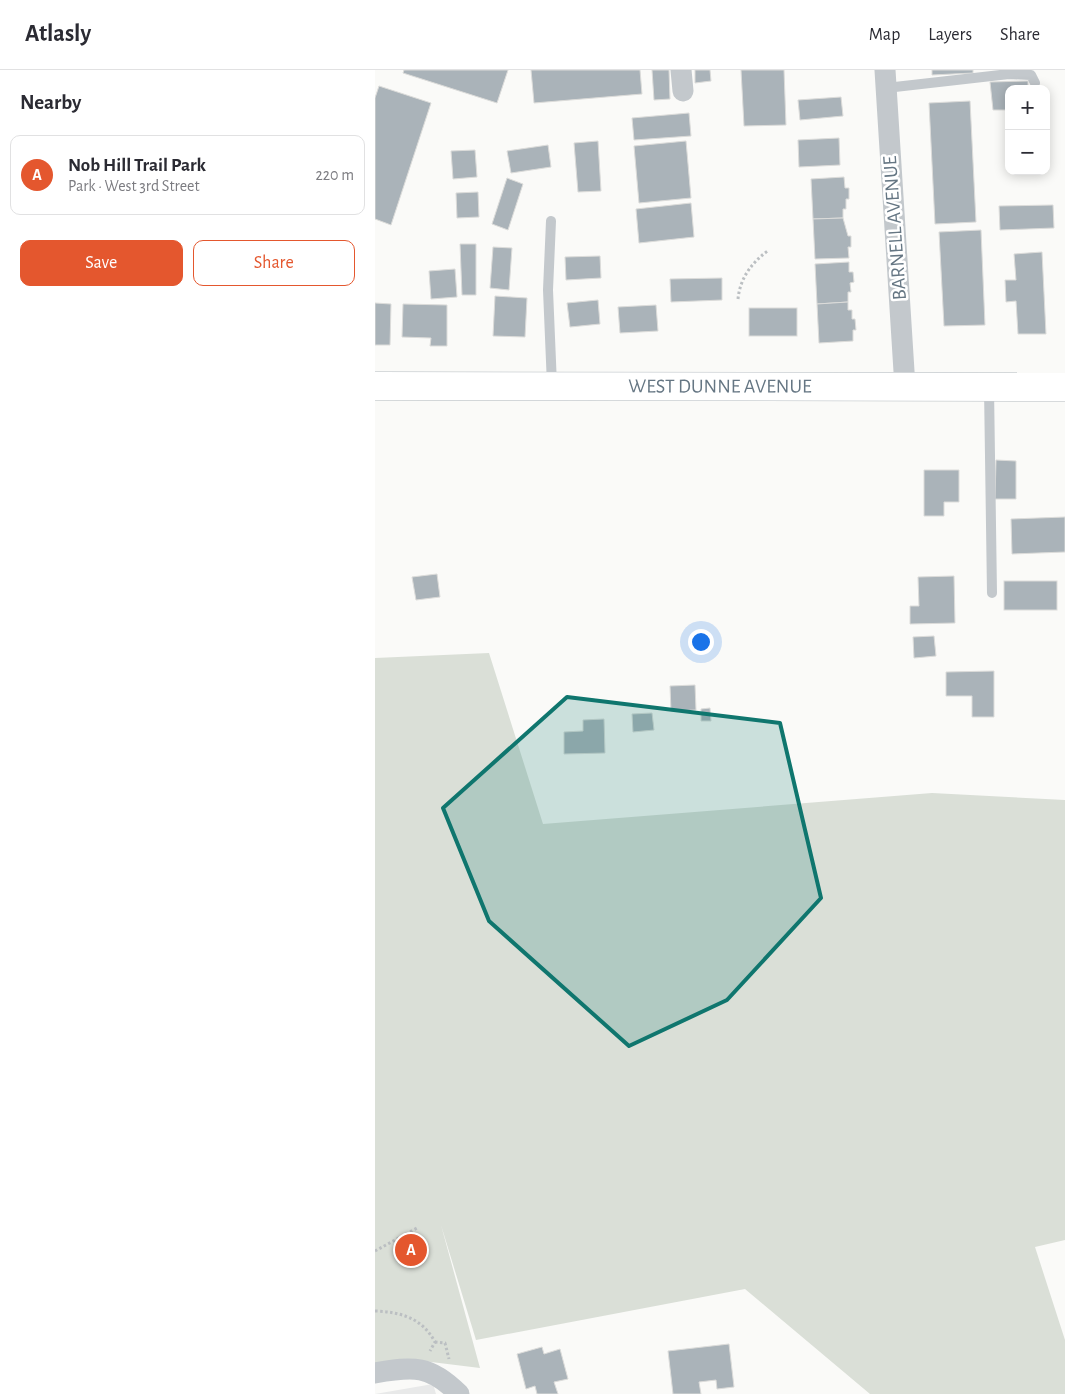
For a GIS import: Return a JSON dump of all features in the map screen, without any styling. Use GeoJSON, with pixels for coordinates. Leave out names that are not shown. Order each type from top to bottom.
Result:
{"type":"FeatureCollection","features":[{"type":"Feature","properties":{"kind":"main road","name":"WEST DUNNE AVENUE"},"geometry":{"type":"LineString","coordinates":[[375,386],[1065,387]]}},
{"type":"Feature","properties":{"kind":"street"},"geometry":{"type":"LineString","coordinates":[[681,70],[683,91]]}},
{"type":"Feature","properties":{"kind":"street","name":"BARNELL AVENUE"},"geometry":{"type":"LineString","coordinates":[[886,79],[905,387]]}},
{"type":"Feature","properties":{"kind":"street"},"geometry":{"type":"LineString","coordinates":[[375,1373],[409,1367],[443,1377],[459,1394]]}},
{"type":"Feature","properties":{"kind":"lane"},"geometry":{"type":"LineString","coordinates":[[886,79],[1009,74],[1031,75],[1035,83]]}},
{"type":"Feature","properties":{"kind":"lane"},"geometry":{"type":"LineString","coordinates":[[551,220],[548,290],[552,386]]}},
{"type":"Feature","properties":{"kind":"lane"},"geometry":{"type":"LineString","coordinates":[[989,387],[992,593]]}},
{"type":"Feature","properties":{"kind":"path"},"geometry":{"type":"LineString","coordinates":[[738,299],[739,289],[749,268],[758,257],[769,250]]}},
{"type":"Feature","properties":{"kind":"path"},"geometry":{"type":"LineString","coordinates":[[375,1250],[417,1228]]}},
{"type":"Feature","properties":{"kind":"path"},"geometry":{"type":"LineString","coordinates":[[375,1311],[411,1317],[431,1335]]}},
{"type":"Feature","properties":{"kind":"highlighted area"},"geometry":{"type":"Polygon","coordinates":[[[567,697],[780,723],[821,898],[727,1000],[629,1046],[489,921],[443,808],[567,697]]]}},
{"type":"Feature","properties":{"kind":"shaded area"},"geometry":{"type":"Polygon","coordinates":[[[489,653],[543,824],[932,793],[1065,800],[1065,1240],[1035,1247],[1065,1340],[1065,1394],[870,1394],[745,1289],[476,1340],[441,1225],[480,1368],[423,1361],[375,1368],[375,658],[489,653]]]}},
{"type":"Feature","properties":{"kind":"shaded area"},"geometry":{"type":"Polygon","coordinates":[[[433,1384],[436,1394],[375,1394],[433,1384]]]}},
{"type":"Feature","properties":{"kind":"building"},"geometry":{"type":"Polygon","coordinates":[[[404,70],[508,70],[497,103],[403,73],[404,70]]]}},
{"type":"Feature","properties":{"kind":"building"},"geometry":{"type":"Polygon","coordinates":[[[531,70],[640,70],[642,94],[534,103],[531,70]]]}},
{"type":"Feature","properties":{"kind":"building"},"geometry":{"type":"Polygon","coordinates":[[[652,70],[669,70],[670,99],[654,100],[652,70]]]}},
{"type":"Feature","properties":{"kind":"building"},"geometry":{"type":"Polygon","coordinates":[[[695,70],[710,70],[711,81],[695,83],[695,70]]]}},
{"type":"Feature","properties":{"kind":"building"},"geometry":{"type":"Polygon","coordinates":[[[741,70],[784,70],[786,125],[744,126],[741,70]]]}},
{"type":"Feature","properties":{"kind":"building"},"geometry":{"type":"Polygon","coordinates":[[[932,70],[973,70],[973,73],[932,75],[932,70]]]}},
{"type":"Feature","properties":{"kind":"building"},"geometry":{"type":"Polygon","coordinates":[[[1028,81],[1028,85],[1005,85],[1005,110],[993,110],[990,82],[1028,81]]]}},
{"type":"Feature","properties":{"kind":"building"},"geometry":{"type":"Polygon","coordinates":[[[379,86],[431,103],[391,225],[375,219],[375,98],[379,86]]]}},
{"type":"Feature","properties":{"kind":"building"},"geometry":{"type":"Polygon","coordinates":[[[841,97],[843,116],[800,120],[798,100],[841,97]]]}},
{"type":"Feature","properties":{"kind":"building"},"geometry":{"type":"Polygon","coordinates":[[[970,101],[976,222],[935,224],[929,103],[970,101]]]}},
{"type":"Feature","properties":{"kind":"building"},"geometry":{"type":"Polygon","coordinates":[[[689,113],[691,136],[634,140],[632,118],[689,113]]]}},
{"type":"Feature","properties":{"kind":"building"},"geometry":{"type":"Polygon","coordinates":[[[839,138],[840,165],[799,167],[798,140],[839,138]]]}},
{"type":"Feature","properties":{"kind":"building"},"geometry":{"type":"Polygon","coordinates":[[[598,141],[601,191],[578,192],[574,143],[598,141]]]}},
{"type":"Feature","properties":{"kind":"building"},"geometry":{"type":"Polygon","coordinates":[[[686,141],[691,198],[639,203],[634,146],[686,141]]]}},
{"type":"Feature","properties":{"kind":"building"},"geometry":{"type":"Polygon","coordinates":[[[548,145],[551,167],[511,173],[507,151],[548,145]]]}},
{"type":"Feature","properties":{"kind":"building"},"geometry":{"type":"Polygon","coordinates":[[[475,150],[477,177],[453,179],[451,151],[475,150]]]}},
{"type":"Feature","properties":{"kind":"building"},"geometry":{"type":"Polygon","coordinates":[[[844,177],[845,188],[849,188],[849,199],[846,199],[846,209],[843,209],[843,218],[813,219],[811,179],[844,177]]]}},
{"type":"Feature","properties":{"kind":"building"},"geometry":{"type":"Polygon","coordinates":[[[507,178],[523,184],[508,230],[492,224],[507,178]]]}},
{"type":"Feature","properties":{"kind":"building"},"geometry":{"type":"Polygon","coordinates":[[[478,192],[479,217],[457,218],[456,193],[478,192]]]}},
{"type":"Feature","properties":{"kind":"building"},"geometry":{"type":"Polygon","coordinates":[[[691,203],[694,237],[639,243],[636,209],[691,203]]]}},
{"type":"Feature","properties":{"kind":"building"},"geometry":{"type":"Polygon","coordinates":[[[1053,205],[1054,228],[1000,230],[999,206],[1053,205]]]}},
{"type":"Feature","properties":{"kind":"building"},"geometry":{"type":"Polygon","coordinates":[[[843,218],[848,236],[851,236],[851,247],[848,247],[849,258],[815,259],[813,219],[843,218]]]}},
{"type":"Feature","properties":{"kind":"building"},"geometry":{"type":"Polygon","coordinates":[[[981,230],[985,325],[944,326],[939,232],[981,230]]]}},
{"type":"Feature","properties":{"kind":"building"},"geometry":{"type":"Polygon","coordinates":[[[460,244],[476,244],[476,295],[462,295],[460,244]]]}},
{"type":"Feature","properties":{"kind":"building"},"geometry":{"type":"Polygon","coordinates":[[[493,247],[512,248],[509,290],[490,288],[493,247]]]}},
{"type":"Feature","properties":{"kind":"building"},"geometry":{"type":"Polygon","coordinates":[[[1042,252],[1046,334],[1018,334],[1016,301],[1006,302],[1005,280],[1016,280],[1014,254],[1042,252]]]}},
{"type":"Feature","properties":{"kind":"building"},"geometry":{"type":"Polygon","coordinates":[[[600,256],[601,278],[566,280],[565,257],[600,256]]]}},
{"type":"Feature","properties":{"kind":"building"},"geometry":{"type":"Polygon","coordinates":[[[849,262],[849,272],[853,272],[854,282],[850,283],[851,292],[848,292],[848,302],[817,304],[815,264],[849,262]]]}},
{"type":"Feature","properties":{"kind":"building"},"geometry":{"type":"Polygon","coordinates":[[[455,269],[457,297],[431,299],[429,271],[455,269]]]}},
{"type":"Feature","properties":{"kind":"building"},"geometry":{"type":"Polygon","coordinates":[[[722,278],[722,300],[671,302],[670,279],[722,278]]]}},
{"type":"Feature","properties":{"kind":"building"},"geometry":{"type":"Polygon","coordinates":[[[495,296],[527,298],[525,337],[493,336],[495,296]]]}},
{"type":"Feature","properties":{"kind":"building"},"geometry":{"type":"Polygon","coordinates":[[[598,300],[600,324],[570,327],[567,303],[598,300]]]}},
{"type":"Feature","properties":{"kind":"building"},"geometry":{"type":"Polygon","coordinates":[[[848,302],[848,310],[852,310],[852,319],[855,319],[856,330],[853,330],[853,341],[819,343],[817,304],[848,302]]]}},
{"type":"Feature","properties":{"kind":"building"},"geometry":{"type":"Polygon","coordinates":[[[375,303],[391,304],[390,345],[375,345],[375,303]]]}},
{"type":"Feature","properties":{"kind":"building"},"geometry":{"type":"Polygon","coordinates":[[[403,304],[447,305],[447,346],[430,346],[431,338],[402,337],[403,304]]]}},
{"type":"Feature","properties":{"kind":"building"},"geometry":{"type":"Polygon","coordinates":[[[656,305],[658,331],[620,333],[618,307],[656,305]]]}},
{"type":"Feature","properties":{"kind":"building"},"geometry":{"type":"Polygon","coordinates":[[[749,308],[797,308],[797,336],[749,336],[749,308]]]}},
{"type":"Feature","properties":{"kind":"building"},"geometry":{"type":"Polygon","coordinates":[[[996,460],[1016,461],[1016,499],[995,499],[996,460]]]}},
{"type":"Feature","properties":{"kind":"building"},"geometry":{"type":"Polygon","coordinates":[[[924,470],[959,470],[959,502],[944,502],[944,516],[924,516],[924,470]]]}},
{"type":"Feature","properties":{"kind":"building"},"geometry":{"type":"Polygon","coordinates":[[[1065,517],[1065,552],[1012,554],[1011,519],[1065,517]]]}},
{"type":"Feature","properties":{"kind":"building"},"geometry":{"type":"Polygon","coordinates":[[[437,574],[440,597],[416,600],[412,577],[437,574]]]}},
{"type":"Feature","properties":{"kind":"building"},"geometry":{"type":"Polygon","coordinates":[[[954,576],[955,623],[910,624],[910,606],[919,606],[918,577],[954,576]]]}},
{"type":"Feature","properties":{"kind":"building"},"geometry":{"type":"Polygon","coordinates":[[[1004,581],[1057,581],[1057,610],[1004,610],[1004,581]]]}},
{"type":"Feature","properties":{"kind":"building"},"geometry":{"type":"Polygon","coordinates":[[[934,636],[936,656],[914,658],[913,637],[934,636]]]}},
{"type":"Feature","properties":{"kind":"building"},"geometry":{"type":"Polygon","coordinates":[[[994,671],[994,717],[972,717],[972,696],[946,696],[946,672],[994,671]]]}},
{"type":"Feature","properties":{"kind":"building"},"geometry":{"type":"Polygon","coordinates":[[[695,685],[696,710],[671,711],[670,686],[695,685]]]}},
{"type":"Feature","properties":{"kind":"building"},"geometry":{"type":"Polygon","coordinates":[[[710,708],[711,721],[701,721],[701,709],[710,708]]]}},
{"type":"Feature","properties":{"kind":"building"},"geometry":{"type":"Polygon","coordinates":[[[652,713],[654,730],[633,732],[632,714],[652,713]]]}},
{"type":"Feature","properties":{"kind":"building"},"geometry":{"type":"Polygon","coordinates":[[[604,719],[605,753],[564,754],[564,732],[583,731],[583,720],[604,719]]]}},
{"type":"Feature","properties":{"kind":"building"},"geometry":{"type":"Polygon","coordinates":[[[729,1344],[734,1387],[717,1389],[716,1380],[699,1382],[701,1394],[673,1394],[668,1351],[729,1344]]]}},
{"type":"Feature","properties":{"kind":"building"},"geometry":{"type":"Polygon","coordinates":[[[542,1347],[544,1354],[560,1349],[568,1379],[554,1382],[558,1394],[537,1394],[535,1386],[526,1389],[517,1354],[542,1347]]]}},
{"type":"Feature","properties":{"kind":"place","name":"Nob Hill Trail Park"},"geometry":{"type":"Point","coordinates":[411,1250]}}]}
